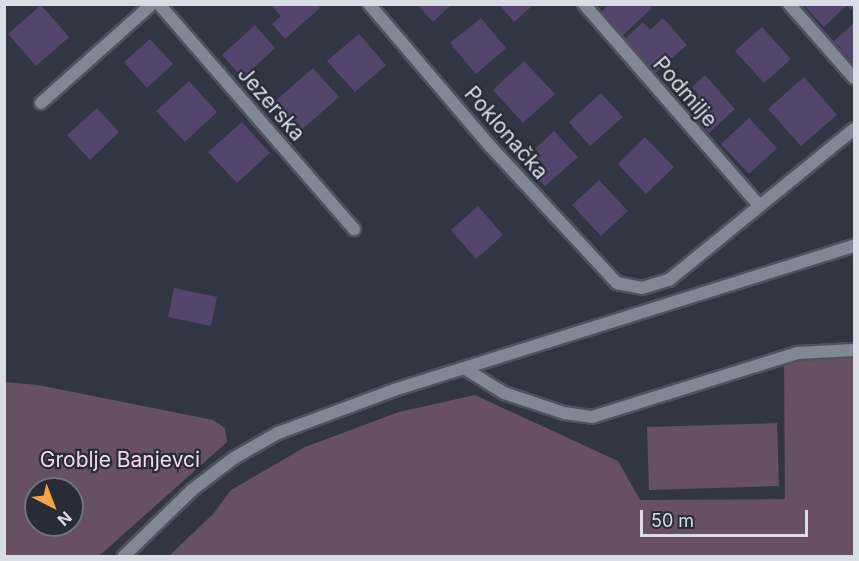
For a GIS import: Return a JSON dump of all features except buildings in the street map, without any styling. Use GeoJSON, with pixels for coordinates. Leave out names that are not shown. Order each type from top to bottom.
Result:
{"type":"FeatureCollection","features":[{"type":"Feature","properties":{"kind":"street"},"geometry":{"type":"LineString","coordinates":[[41,103],[152,4]]}},
{"type":"Feature","properties":{"kind":"street","name":"Jezerska"},"geometry":{"type":"LineString","coordinates":[[159,4],[354,228]]}},
{"type":"Feature","properties":{"kind":"street","name":"Poklonačka"},"geometry":{"type":"LineString","coordinates":[[369,4],[513,171],[617,283],[642,288],[669,280],[699,259],[759,205]]}},
{"type":"Feature","properties":{"kind":"street","name":"Podmilje"},"geometry":{"type":"LineString","coordinates":[[584,4],[759,205]]}},
{"type":"Feature","properties":{"kind":"street"},"geometry":{"type":"LineString","coordinates":[[789,4],[855,78]]}},
{"type":"Feature","properties":{"kind":"street"},"geometry":{"type":"LineString","coordinates":[[759,205],[855,129]]}},
{"type":"Feature","properties":{"kind":"street"},"geometry":{"type":"LineString","coordinates":[[124,556],[192,490],[234,458],[278,433],[394,390],[467,370],[855,246]]}},
{"type":"Feature","properties":{"kind":"street"},"geometry":{"type":"LineString","coordinates":[[467,370],[504,393],[564,413],[592,417],[798,353],[855,350]]}},
{"type":"Feature","properties":{"kind":"green space"},"geometry":{"type":"Polygon","coordinates":[[[854,350],[854,556],[169,556],[214,513],[231,490],[305,447],[399,412],[475,395],[618,461],[640,500],[785,499],[784,358],[854,350]]]}},
{"type":"Feature","properties":{"kind":"green space","name":"Groblje Banjevci"},"geometry":{"type":"Polygon","coordinates":[[[5,382],[38,385],[213,420],[225,428],[227,442],[99,556],[5,556],[5,382]]]}},
{"type":"Feature","properties":{"kind":"green space"},"geometry":{"type":"Polygon","coordinates":[[[777,423],[779,486],[649,490],[647,427],[777,423]]]}}]}
